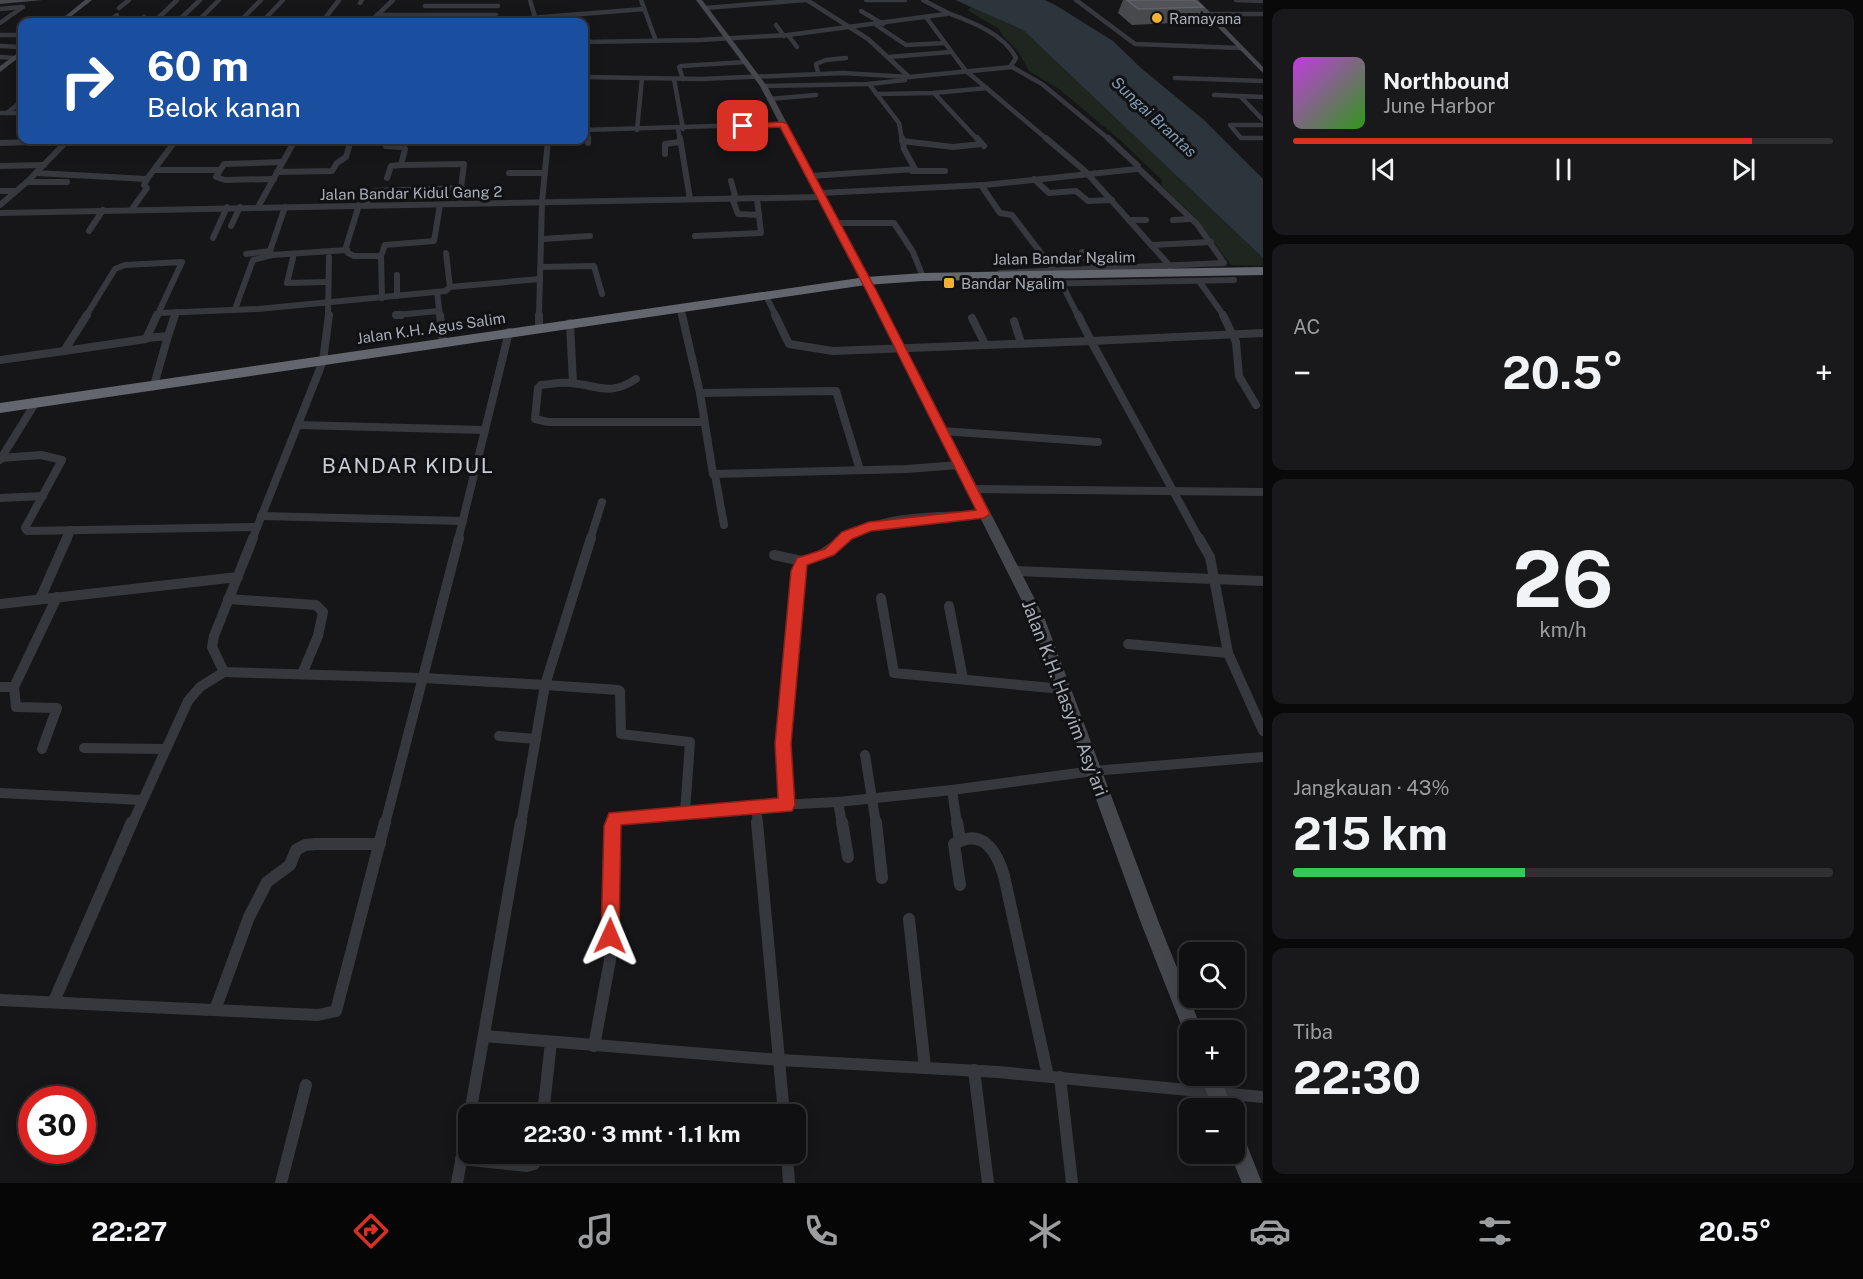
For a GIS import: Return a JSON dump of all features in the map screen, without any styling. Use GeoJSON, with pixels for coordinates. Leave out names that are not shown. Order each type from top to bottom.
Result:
{"type":"FeatureCollection","features":[{"type":"Feature","properties":{"kind":"highway","name":"Jalan Bandar Ngalim"},"geometry":{"type":"LineString","coordinates":[[866,281],[923,277],[1263,271]]}},
{"type":"Feature","properties":{"kind":"highway","name":"Jalan K.H. Agus Salim"},"geometry":{"type":"LineString","coordinates":[[0,408],[866,281]]}},
{"type":"Feature","properties":{"kind":"main road"},"geometry":{"type":"LineString","coordinates":[[1,3],[40,0]]}},
{"type":"Feature","properties":{"kind":"main road"},"geometry":{"type":"LineString","coordinates":[[66,18],[89,0]]}},
{"type":"Feature","properties":{"kind":"main road","name":"Jalan K.H. Hasyim Asy'ari"},"geometry":{"type":"LineString","coordinates":[[699,0],[757,77],[783,124],[866,281],[1037,617],[1188,1020]]}},
{"type":"Feature","properties":{"kind":"main road"},"geometry":{"type":"LineString","coordinates":[[1194,0],[1240,48],[1259,64],[1263,71]]}},
{"type":"Feature","properties":{"kind":"main road"},"geometry":{"type":"LineString","coordinates":[[0,70],[18,55]]}},
{"type":"Feature","properties":{"kind":"main road"},"geometry":{"type":"LineString","coordinates":[[1245,1164],[1252,1183]]}},
{"type":"Feature","properties":{"kind":"street"},"geometry":{"type":"LineString","coordinates":[[119,8],[129,0]]}},
{"type":"Feature","properties":{"kind":"street"},"geometry":{"type":"LineString","coordinates":[[158,18],[177,0]]}},
{"type":"Feature","properties":{"kind":"street"},"geometry":{"type":"LineString","coordinates":[[181,18],[200,0]]}},
{"type":"Feature","properties":{"kind":"street"},"geometry":{"type":"LineString","coordinates":[[201,18],[219,0]]}},
{"type":"Feature","properties":{"kind":"street"},"geometry":{"type":"LineString","coordinates":[[243,18],[261,0]]}},
{"type":"Feature","properties":{"kind":"street"},"geometry":{"type":"LineString","coordinates":[[266,18],[283,0]]}},
{"type":"Feature","properties":{"kind":"street"},"geometry":{"type":"LineString","coordinates":[[325,18],[339,0]]}},
{"type":"Feature","properties":{"kind":"street"},"geometry":{"type":"LineString","coordinates":[[374,18],[393,0]]}},
{"type":"Feature","properties":{"kind":"street"},"geometry":{"type":"LineString","coordinates":[[419,15],[427,0]]}},
{"type":"Feature","properties":{"kind":"street"},"geometry":{"type":"LineString","coordinates":[[495,18],[500,0]]}},
{"type":"Feature","properties":{"kind":"street"},"geometry":{"type":"LineString","coordinates":[[530,0],[535,17]]}},
{"type":"Feature","properties":{"kind":"street"},"geometry":{"type":"LineString","coordinates":[[641,0],[656,41]]}},
{"type":"Feature","properties":{"kind":"street"},"geometry":{"type":"LineString","coordinates":[[705,8],[806,0],[837,21],[852,28],[909,76]]}},
{"type":"Feature","properties":{"kind":"street"},"geometry":{"type":"LineString","coordinates":[[866,0],[904,0]]}},
{"type":"Feature","properties":{"kind":"street"},"geometry":{"type":"LineString","coordinates":[[923,0],[997,37],[1013,50],[1016,58],[1010,67]]}},
{"type":"Feature","properties":{"kind":"street"},"geometry":{"type":"LineString","coordinates":[[1076,0],[1137,44],[1240,48]]}},
{"type":"Feature","properties":{"kind":"street"},"geometry":{"type":"LineString","coordinates":[[1236,0],[1263,1]]}},
{"type":"Feature","properties":{"kind":"street"},"geometry":{"type":"LineString","coordinates":[[0,23],[23,7],[1,3]]}},
{"type":"Feature","properties":{"kind":"street"},"geometry":{"type":"LineString","coordinates":[[425,6],[498,6]]}},
{"type":"Feature","properties":{"kind":"street"},"geometry":{"type":"LineString","coordinates":[[515,18],[644,9]]}},
{"type":"Feature","properties":{"kind":"street"},"geometry":{"type":"LineString","coordinates":[[861,11],[883,24]]}},
{"type":"Feature","properties":{"kind":"street"},"geometry":{"type":"LineString","coordinates":[[588,42],[728,39],[786,35],[876,25],[948,13]]}},
{"type":"Feature","properties":{"kind":"street"},"geometry":{"type":"LineString","coordinates":[[1207,14],[1263,14]]}},
{"type":"Feature","properties":{"kind":"street"},"geometry":{"type":"LineString","coordinates":[[113,18],[117,15]]}},
{"type":"Feature","properties":{"kind":"street"},"geometry":{"type":"LineString","coordinates":[[377,15],[476,18]]}},
{"type":"Feature","properties":{"kind":"street"},"geometry":{"type":"LineString","coordinates":[[926,18],[967,72],[1088,174],[1170,266]]}},
{"type":"Feature","properties":{"kind":"street"},"geometry":{"type":"LineString","coordinates":[[776,25],[797,47]]}},
{"type":"Feature","properties":{"kind":"street"},"geometry":{"type":"LineString","coordinates":[[876,25],[906,45],[945,43]]}},
{"type":"Feature","properties":{"kind":"street"},"geometry":{"type":"LineString","coordinates":[[0,35],[18,35]]}},
{"type":"Feature","properties":{"kind":"street"},"geometry":{"type":"LineString","coordinates":[[0,46],[18,46]]}},
{"type":"Feature","properties":{"kind":"street"},"geometry":{"type":"LineString","coordinates":[[889,57],[951,52]]}},
{"type":"Feature","properties":{"kind":"street"},"geometry":{"type":"LineString","coordinates":[[0,57],[15,58]]}},
{"type":"Feature","properties":{"kind":"street"},"geometry":{"type":"LineString","coordinates":[[818,73],[815,65],[826,60],[846,58]]}},
{"type":"Feature","properties":{"kind":"street"},"geometry":{"type":"LineString","coordinates":[[683,79],[679,67],[681,66],[746,62]]}},
{"type":"Feature","properties":{"kind":"street"},"geometry":{"type":"LineString","coordinates":[[588,77],[683,79],[818,73],[909,76],[1010,67],[1042,84],[1093,124],[1190,219],[1211,242],[1224,262],[1222,264],[1053,269],[1008,272],[990,276]]}},
{"type":"Feature","properties":{"kind":"street"},"geometry":{"type":"LineString","coordinates":[[870,74],[876,94],[899,123],[902,141],[915,170],[912,171]]}},
{"type":"Feature","properties":{"kind":"street"},"geometry":{"type":"LineString","coordinates":[[762,86],[872,84],[910,79],[909,76]]}},
{"type":"Feature","properties":{"kind":"street"},"geometry":{"type":"LineString","coordinates":[[637,130],[642,78]]}},
{"type":"Feature","properties":{"kind":"street"},"geometry":{"type":"LineString","coordinates":[[1175,78],[1263,81]]}},
{"type":"Feature","properties":{"kind":"street"},"geometry":{"type":"LineString","coordinates":[[674,79],[680,142],[690,199]]}},
{"type":"Feature","properties":{"kind":"street"},"geometry":{"type":"LineString","coordinates":[[876,94],[934,93],[987,88]]}},
{"type":"Feature","properties":{"kind":"street"},"geometry":{"type":"LineString","coordinates":[[902,141],[953,147],[984,146],[934,93]]}},
{"type":"Feature","properties":{"kind":"street"},"geometry":{"type":"LineString","coordinates":[[769,99],[816,95]]}},
{"type":"Feature","properties":{"kind":"street"},"geometry":{"type":"LineString","coordinates":[[1214,95],[1263,97]]}},
{"type":"Feature","properties":{"kind":"street"},"geometry":{"type":"LineString","coordinates":[[1241,97],[1263,120]]}},
{"type":"Feature","properties":{"kind":"street"},"geometry":{"type":"LineString","coordinates":[[8,113],[18,104]]}},
{"type":"Feature","properties":{"kind":"street"},"geometry":{"type":"LineString","coordinates":[[0,113],[18,113]]}},
{"type":"Feature","properties":{"kind":"street"},"geometry":{"type":"LineString","coordinates":[[588,130],[680,129],[783,124]]}},
{"type":"Feature","properties":{"kind":"street"},"geometry":{"type":"LineString","coordinates":[[1263,125],[1230,125],[1241,138],[1263,138]]}},
{"type":"Feature","properties":{"kind":"street"},"geometry":{"type":"LineString","coordinates":[[0,143],[18,142]]}},
{"type":"Feature","properties":{"kind":"street"},"geometry":{"type":"LineString","coordinates":[[665,154],[665,144],[680,142]]}},
{"type":"Feature","properties":{"kind":"street"},"geometry":{"type":"LineString","coordinates":[[0,205],[27,182],[63,144]]}},
{"type":"Feature","properties":{"kind":"street"},"geometry":{"type":"LineString","coordinates":[[132,210],[147,188],[144,185],[147,178],[173,144]]}},
{"type":"Feature","properties":{"kind":"street"},"geometry":{"type":"LineString","coordinates":[[258,207],[293,144]]}},
{"type":"Feature","properties":{"kind":"street"},"geometry":{"type":"LineString","coordinates":[[277,172],[332,171],[337,163],[346,157],[350,144]]}},
{"type":"Feature","properties":{"kind":"street"},"geometry":{"type":"LineString","coordinates":[[386,144],[386,146],[404,147],[401,165]]}},
{"type":"Feature","properties":{"kind":"street"},"geometry":{"type":"LineString","coordinates":[[539,329],[542,202],[548,144]]}},
{"type":"Feature","properties":{"kind":"street"},"geometry":{"type":"LineString","coordinates":[[274,179],[217,179],[216,177],[225,164],[282,162]]}},
{"type":"Feature","properties":{"kind":"street"},"geometry":{"type":"LineString","coordinates":[[387,178],[391,166],[464,164],[459,204]]}},
{"type":"Feature","properties":{"kind":"street"},"geometry":{"type":"LineString","coordinates":[[0,166],[44,165]]}},
{"type":"Feature","properties":{"kind":"street","name":"Jalan Bandar Kidul Gang 2"},"geometry":{"type":"LineString","coordinates":[[0,213],[227,207],[757,199],[981,185],[1138,168]]}},
{"type":"Feature","properties":{"kind":"street"},"geometry":{"type":"LineString","coordinates":[[810,176],[938,169]]}},
{"type":"Feature","properties":{"kind":"street"},"geometry":{"type":"LineString","coordinates":[[155,170],[219,170]]}},
{"type":"Feature","properties":{"kind":"street"},"geometry":{"type":"LineString","coordinates":[[36,173],[147,178]]}},
{"type":"Feature","properties":{"kind":"street"},"geometry":{"type":"LineString","coordinates":[[509,173],[544,173]]}},
{"type":"Feature","properties":{"kind":"street"},"geometry":{"type":"LineString","coordinates":[[1034,179],[1049,193],[1076,191],[1088,201],[1112,200]]}},
{"type":"Feature","properties":{"kind":"street"},"geometry":{"type":"LineString","coordinates":[[731,181],[738,214],[759,214]]}},
{"type":"Feature","properties":{"kind":"street"},"geometry":{"type":"LineString","coordinates":[[27,182],[67,182]]}},
{"type":"Feature","properties":{"kind":"street"},"geometry":{"type":"LineString","coordinates":[[981,185],[1000,213],[1012,214],[1053,269]]}},
{"type":"Feature","properties":{"kind":"street"},"geometry":{"type":"LineString","coordinates":[[347,250],[346,247],[363,205],[373,191],[462,188]]}},
{"type":"Feature","properties":{"kind":"street"},"geometry":{"type":"LineString","coordinates":[[0,191],[15,191]]}},
{"type":"Feature","properties":{"kind":"street"},"geometry":{"type":"LineString","coordinates":[[694,236],[761,232],[757,199]]}},
{"type":"Feature","properties":{"kind":"street"},"geometry":{"type":"LineString","coordinates":[[382,298],[381,256],[387,244],[434,242],[440,205]]}},
{"type":"Feature","properties":{"kind":"street"},"geometry":{"type":"LineString","coordinates":[[213,238],[227,207]]}},
{"type":"Feature","properties":{"kind":"street"},"geometry":{"type":"LineString","coordinates":[[231,226],[240,207]]}},
{"type":"Feature","properties":{"kind":"street"},"geometry":{"type":"LineString","coordinates":[[271,253],[285,207]]}},
{"type":"Feature","properties":{"kind":"street"},"geometry":{"type":"LineString","coordinates":[[89,231],[104,210]]}},
{"type":"Feature","properties":{"kind":"street"},"geometry":{"type":"LineString","coordinates":[[1173,220],[1190,219]]}},
{"type":"Feature","properties":{"kind":"street"},"geometry":{"type":"LineString","coordinates":[[1130,220],[1146,220]]}},
{"type":"Feature","properties":{"kind":"street"},"geometry":{"type":"LineString","coordinates":[[835,223],[894,223],[913,252],[923,277]]}},
{"type":"Feature","properties":{"kind":"street"},"geometry":{"type":"LineString","coordinates":[[542,239],[590,236]]}},
{"type":"Feature","properties":{"kind":"street"},"geometry":{"type":"LineString","coordinates":[[1152,245],[1211,242]]}},
{"type":"Feature","properties":{"kind":"street"},"geometry":{"type":"LineString","coordinates":[[246,254],[347,250],[354,256],[381,256]]}},
{"type":"Feature","properties":{"kind":"street"},"geometry":{"type":"LineString","coordinates":[[1082,252],[1092,268]]}},
{"type":"Feature","properties":{"kind":"street"},"geometry":{"type":"LineString","coordinates":[[235,309],[253,260],[271,253]]}},
{"type":"Feature","properties":{"kind":"street"},"geometry":{"type":"LineString","coordinates":[[446,253],[450,287]]}},
{"type":"Feature","properties":{"kind":"street"},"geometry":{"type":"LineString","coordinates":[[224,672],[215,657],[212,642],[323,360],[330,302],[327,282],[329,257]]}},
{"type":"Feature","properties":{"kind":"street"},"geometry":{"type":"LineString","coordinates":[[293,258],[288,283],[327,282]]}},
{"type":"Feature","properties":{"kind":"street"},"geometry":{"type":"LineString","coordinates":[[64,351],[118,267],[182,262],[147,338]]}},
{"type":"Feature","properties":{"kind":"street"},"geometry":{"type":"LineString","coordinates":[[541,267],[594,266],[602,294]]}},
{"type":"Feature","properties":{"kind":"street"},"geometry":{"type":"LineString","coordinates":[[397,275],[397,296]]}},
{"type":"Feature","properties":{"kind":"street"},"geometry":{"type":"LineString","coordinates":[[990,276],[1021,283],[1062,284],[1234,280]]}},
{"type":"Feature","properties":{"kind":"street"},"geometry":{"type":"LineString","coordinates":[[159,313],[258,309],[382,298],[437,292],[448,290],[450,287],[540,279]]}},
{"type":"Feature","properties":{"kind":"street"},"geometry":{"type":"LineString","coordinates":[[1200,280],[1228,321],[1238,350],[1239,376],[1256,405]]}},
{"type":"Feature","properties":{"kind":"street"},"geometry":{"type":"LineString","coordinates":[[1062,284],[1171,490],[1210,557],[1228,653],[1263,731]]}},
{"type":"Feature","properties":{"kind":"street"},"geometry":{"type":"LineString","coordinates":[[437,292],[443,342]]}},
{"type":"Feature","properties":{"kind":"street"},"geometry":{"type":"LineString","coordinates":[[766,296],[789,344],[833,351],[1262,334]]}},
{"type":"Feature","properties":{"kind":"street"},"geometry":{"type":"LineString","coordinates":[[681,309],[700,393],[711,469],[715,475],[724,525]]}},
{"type":"Feature","properties":{"kind":"street"},"geometry":{"type":"LineString","coordinates":[[396,315],[439,311]]}},
{"type":"Feature","properties":{"kind":"street"},"geometry":{"type":"LineString","coordinates":[[154,385],[176,312]]}},
{"type":"Feature","properties":{"kind":"street"},"geometry":{"type":"LineString","coordinates":[[972,318],[985,344]]}},
{"type":"Feature","properties":{"kind":"street"},"geometry":{"type":"LineString","coordinates":[[1014,321],[1021,343]]}},
{"type":"Feature","properties":{"kind":"street"},"geometry":{"type":"LineString","coordinates":[[570,323],[573,383]]}},
{"type":"Feature","properties":{"kind":"street"},"geometry":{"type":"LineString","coordinates":[[0,1000],[318,1016],[336,1011],[423,678],[509,332]]}},
{"type":"Feature","properties":{"kind":"street"},"geometry":{"type":"LineString","coordinates":[[0,360],[168,336]]}},
{"type":"Feature","properties":{"kind":"street"},"geometry":{"type":"LineString","coordinates":[[636,379],[624,387],[612,389],[586,388],[573,383],[539,386],[536,421],[704,423]]}},
{"type":"Feature","properties":{"kind":"street"},"geometry":{"type":"LineString","coordinates":[[700,393],[836,391],[860,470]]}},
{"type":"Feature","properties":{"kind":"street"},"geometry":{"type":"LineString","coordinates":[[1,459],[36,402]]}},
{"type":"Feature","properties":{"kind":"street"},"geometry":{"type":"LineString","coordinates":[[298,425],[484,430]]}},
{"type":"Feature","properties":{"kind":"street"},"geometry":{"type":"LineString","coordinates":[[942,431],[1098,442]]}},
{"type":"Feature","properties":{"kind":"street"},"geometry":{"type":"LineString","coordinates":[[1,459],[59,457],[62,460],[25,528],[27,531],[257,527]]}},
{"type":"Feature","properties":{"kind":"street"},"geometry":{"type":"LineString","coordinates":[[715,475],[959,465]]}},
{"type":"Feature","properties":{"kind":"street"},"geometry":{"type":"LineString","coordinates":[[971,489],[1263,492]]}},
{"type":"Feature","properties":{"kind":"street"},"geometry":{"type":"LineString","coordinates":[[0,498],[43,496]]}},
{"type":"Feature","properties":{"kind":"street"},"geometry":{"type":"LineString","coordinates":[[472,1104],[545,685],[602,502]]}},
{"type":"Feature","properties":{"kind":"street"},"geometry":{"type":"LineString","coordinates":[[774,555],[802,561],[830,552],[847,536],[869,527],[984,514]]}},
{"type":"Feature","properties":{"kind":"street"},"geometry":{"type":"LineString","coordinates":[[261,516],[463,521]]}},
{"type":"Feature","properties":{"kind":"street"},"geometry":{"type":"LineString","coordinates":[[40,598],[71,530]]}},
{"type":"Feature","properties":{"kind":"street"},"geometry":{"type":"LineString","coordinates":[[786,805],[783,744],[798,571],[802,561]]}},
{"type":"Feature","properties":{"kind":"street"},"geometry":{"type":"LineString","coordinates":[[1014,571],[1263,581]]}},
{"type":"Feature","properties":{"kind":"street"},"geometry":{"type":"LineString","coordinates":[[0,604],[238,577]]}},
{"type":"Feature","properties":{"kind":"street"},"geometry":{"type":"LineString","coordinates":[[42,749],[57,708],[16,707],[14,687],[57,597]]}},
{"type":"Feature","properties":{"kind":"street"},"geometry":{"type":"LineString","coordinates":[[881,598],[894,673],[1062,688]]}},
{"type":"Feature","properties":{"kind":"street"},"geometry":{"type":"LineString","coordinates":[[228,599],[316,604],[323,612],[323,625],[302,674]]}},
{"type":"Feature","properties":{"kind":"street"},"geometry":{"type":"LineString","coordinates":[[949,606],[963,679]]}},
{"type":"Feature","properties":{"kind":"street"},"geometry":{"type":"LineString","coordinates":[[1128,644],[1228,653]]}},
{"type":"Feature","properties":{"kind":"street"},"geometry":{"type":"LineString","coordinates":[[54,1001],[142,800],[193,693],[224,672],[423,678],[618,690],[620,691],[621,734],[690,742],[685,812]]}},
{"type":"Feature","properties":{"kind":"street"},"geometry":{"type":"LineString","coordinates":[[0,687],[14,687]]}},
{"type":"Feature","properties":{"kind":"street"},"geometry":{"type":"LineString","coordinates":[[498,736],[536,739]]}},
{"type":"Feature","properties":{"kind":"street"},"geometry":{"type":"LineString","coordinates":[[84,748],[166,749]]}},
{"type":"Feature","properties":{"kind":"street"},"geometry":{"type":"LineString","coordinates":[[865,755],[873,797],[882,878]]}},
{"type":"Feature","properties":{"kind":"street"},"geometry":{"type":"LineString","coordinates":[[594,1046],[597,1015],[606,987],[610,958],[612,820],[756,806],[838,802],[1094,771],[1263,757]]}},
{"type":"Feature","properties":{"kind":"street"},"geometry":{"type":"LineString","coordinates":[[952,790],[960,840]]}},
{"type":"Feature","properties":{"kind":"street"},"geometry":{"type":"LineString","coordinates":[[0,793],[142,800]]}},
{"type":"Feature","properties":{"kind":"street"},"geometry":{"type":"LineString","coordinates":[[838,802],[848,857]]}},
{"type":"Feature","properties":{"kind":"street"},"geometry":{"type":"LineString","coordinates":[[756,806],[783,1104]]}},
{"type":"Feature","properties":{"kind":"street"},"geometry":{"type":"LineString","coordinates":[[960,885],[953,846],[955,842],[960,840],[986,842],[997,853],[1054,1077],[1072,1183]]}},
{"type":"Feature","properties":{"kind":"street"},"geometry":{"type":"LineString","coordinates":[[215,1010],[249,917],[267,882],[290,865],[296,850],[305,845],[316,844],[380,844]]}},
{"type":"Feature","properties":{"kind":"street"},"geometry":{"type":"LineString","coordinates":[[909,919],[926,1068]]}},
{"type":"Feature","properties":{"kind":"street"},"geometry":{"type":"LineString","coordinates":[[484,1036],[780,1060],[974,1070],[1263,1097]]}},
{"type":"Feature","properties":{"kind":"street"},"geometry":{"type":"LineString","coordinates":[[544,1104],[551,1042]]}},
{"type":"Feature","properties":{"kind":"street"},"geometry":{"type":"LineString","coordinates":[[974,1070],[988,1183]]}},
{"type":"Feature","properties":{"kind":"street"},"geometry":{"type":"LineString","coordinates":[[281,1183],[306,1085]]}},
{"type":"Feature","properties":{"kind":"street"},"geometry":{"type":"LineString","coordinates":[[457,1183],[460,1164]]}},
{"type":"Feature","properties":{"kind":"street"},"geometry":{"type":"LineString","coordinates":[[508,1164],[527,1166],[534,1164]]}},
{"type":"Feature","properties":{"kind":"street"},"geometry":{"type":"LineString","coordinates":[[788,1164],[789,1183]]}},
{"type":"Feature","properties":{"kind":"shaded area"},"geometry":{"type":"Polygon","coordinates":[[[972,7],[1023,30],[1263,258],[1263,266],[1231,265],[1195,217],[1162,186],[1162,180],[1121,141],[1059,89],[1029,71],[1018,51],[999,29],[967,10],[972,7]]]}},
{"type":"Feature","properties":{"kind":"water","name":"Sungai Brantas"},"geometry":{"type":"Polygon","coordinates":[[[955,0],[1045,0],[1113,41],[1141,68],[1204,120],[1263,179],[1263,258],[1023,30],[955,0]]]}},
{"type":"Feature","properties":{"kind":"building"},"geometry":{"type":"Polygon","coordinates":[[[1127,0],[1194,0],[1203,7],[1138,9],[1127,0]]]}},
{"type":"Feature","properties":{"kind":"place","name":"Ramayana"},"geometry":{"type":"Point","coordinates":[1157,18]}},
{"type":"Feature","properties":{"kind":"place","name":"Bandar Ngalim"},"geometry":{"type":"Point","coordinates":[949,283]}},
{"type":"Feature","properties":{"kind":"district","name":"BANDAR KIDUL"},"geometry":{"type":"Point","coordinates":[408,465]}},
{"type":"Feature","properties":{"kind":"route"},"geometry":{"type":"LineString","coordinates":[[610,936],[612,820],[786,805],[783,744],[798,571],[802,561],[830,552],[847,536],[869,527],[984,514],[872,292],[783,124],[743,126]]}}]}
